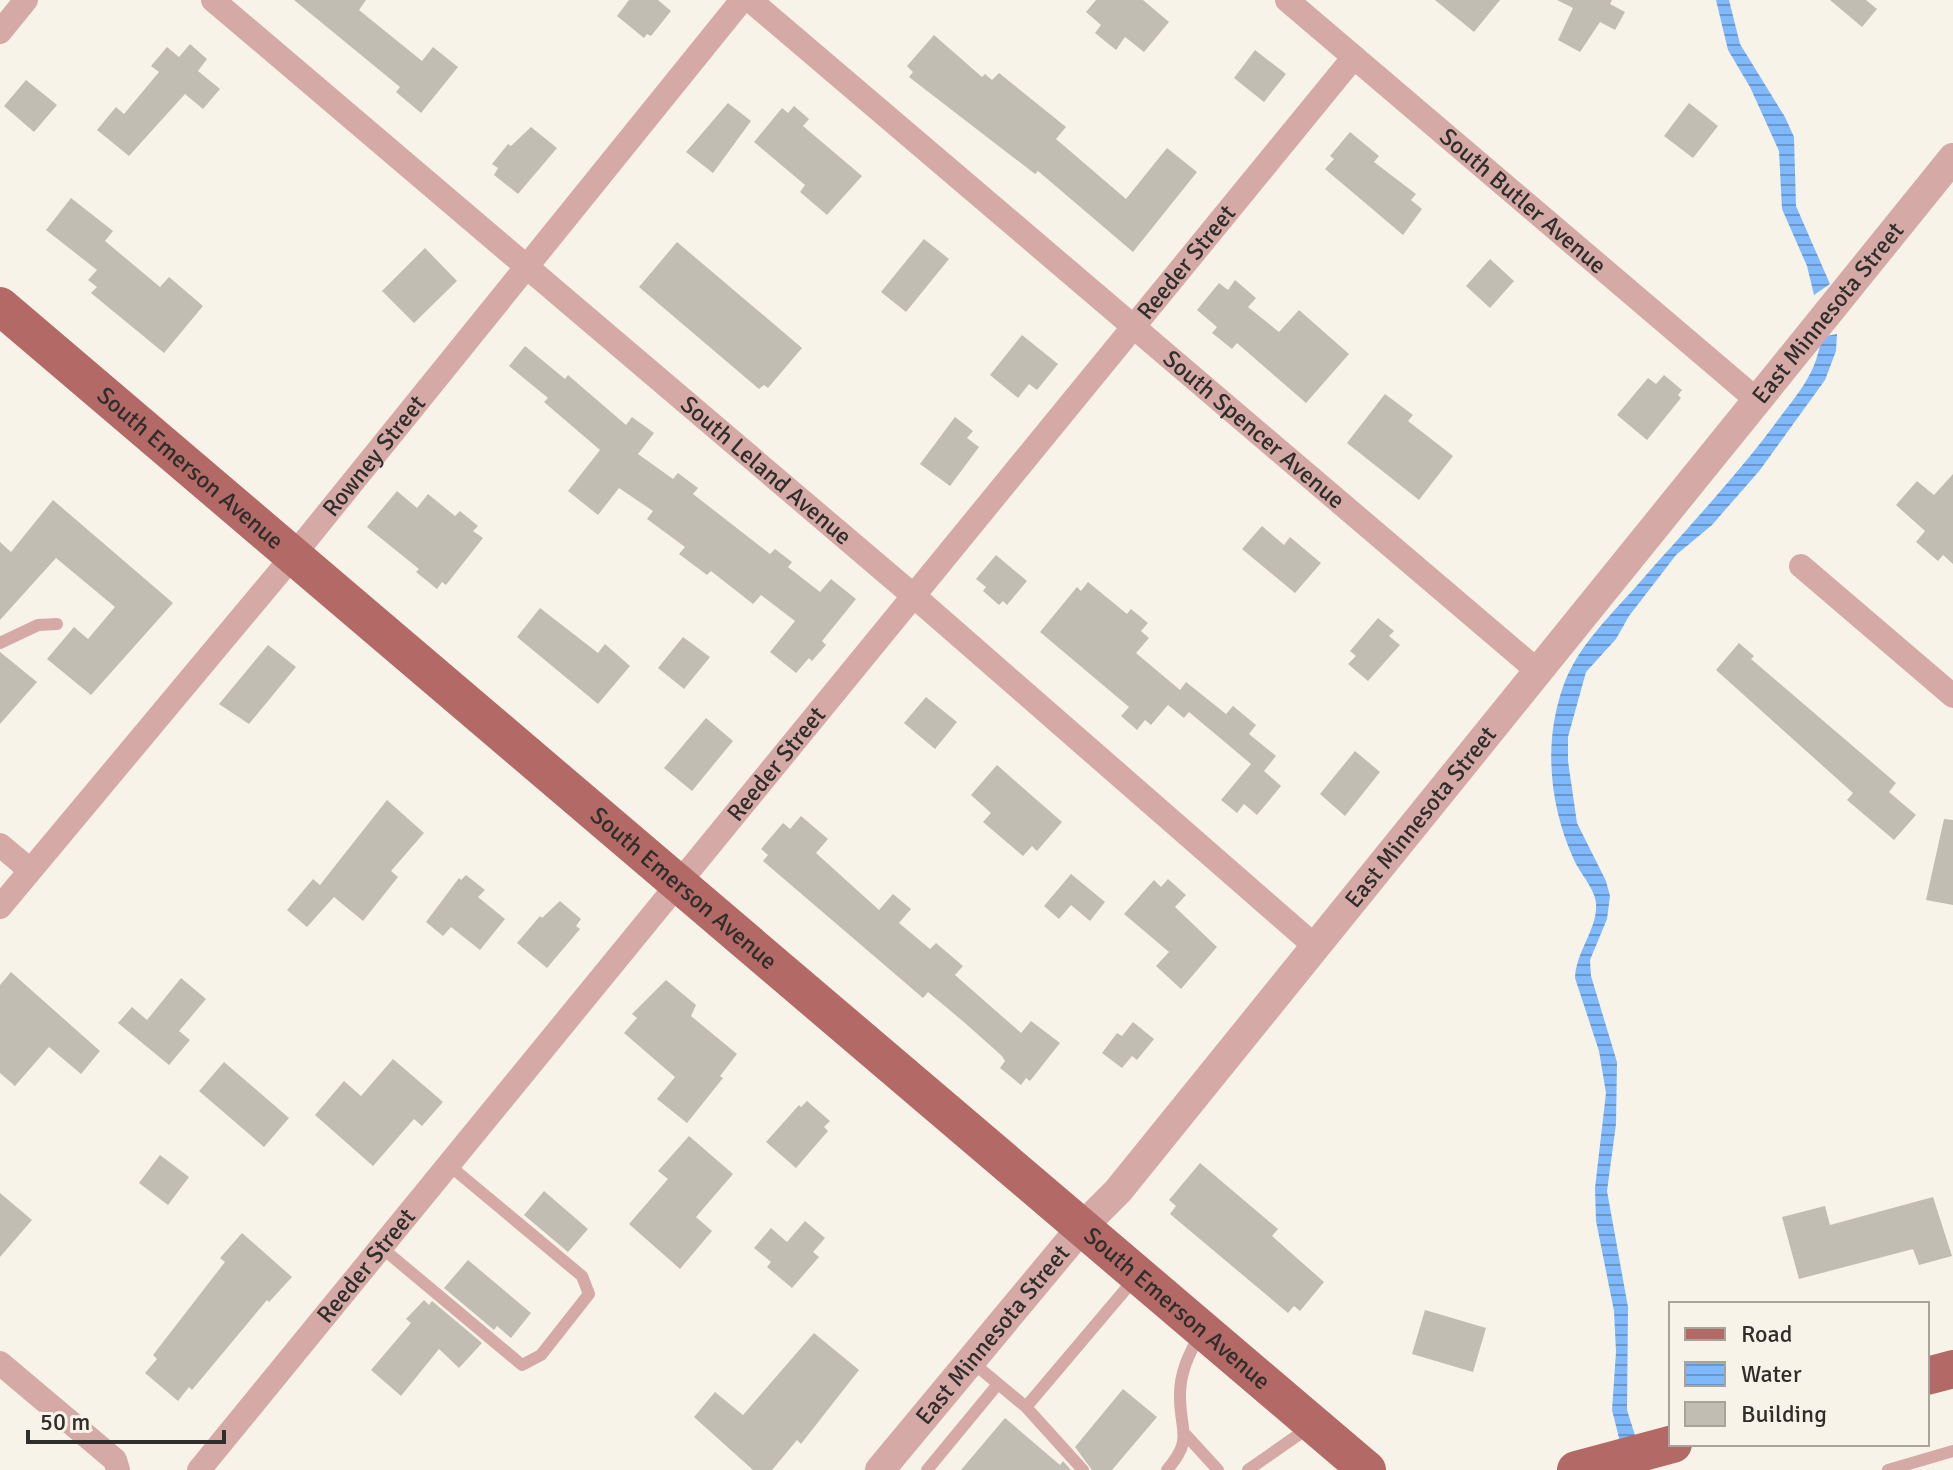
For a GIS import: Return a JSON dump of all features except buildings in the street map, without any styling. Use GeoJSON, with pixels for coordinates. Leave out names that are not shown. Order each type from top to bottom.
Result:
{"type":"FeatureCollection","features":[{"type":"Feature","properties":{"kind":"main road","name":"South Emerson Avenue"},"geometry":{"type":"LineString","coordinates":[[0,306],[1367,1470]]}},
{"type":"Feature","properties":{"kind":"main road"},"geometry":{"type":"LineString","coordinates":[[1929,1375],[1953,1369]]}},
{"type":"Feature","properties":{"kind":"main road"},"geometry":{"type":"LineString","coordinates":[[1576,1470],[1644,1452]]}},
{"type":"Feature","properties":{"kind":"street"},"geometry":{"type":"LineString","coordinates":[[0,32],[26,0]]}},
{"type":"Feature","properties":{"kind":"street","name":"South Leland Avenue"},"geometry":{"type":"LineString","coordinates":[[213,0],[915,597],[1316,947]]}},
{"type":"Feature","properties":{"kind":"street","name":"Rowney Street"},"geometry":{"type":"LineString","coordinates":[[0,907],[293,556],[742,0]]}},
{"type":"Feature","properties":{"kind":"street","name":"South Spencer Avenue"},"geometry":{"type":"LineString","coordinates":[[750,0],[1540,673]]}},
{"type":"Feature","properties":{"kind":"street","name":"South Butler Avenue"},"geometry":{"type":"LineString","coordinates":[[1287,0],[1758,401]]}},
{"type":"Feature","properties":{"kind":"street","name":"Reeder Street"},"geometry":{"type":"LineString","coordinates":[[199,1470],[681,885],[1354,57]]}},
{"type":"Feature","properties":{"kind":"street","name":"East Minnesota Street"},"geometry":{"type":"LineString","coordinates":[[882,1469],[1082,1227],[1118,1191],[1540,673],[1953,158]]}},
{"type":"Feature","properties":{"kind":"street"},"geometry":{"type":"LineString","coordinates":[[1801,566],[1953,696]]}},
{"type":"Feature","properties":{"kind":"street"},"geometry":{"type":"LineString","coordinates":[[0,845],[30,870]]}},
{"type":"Feature","properties":{"kind":"street"},"geometry":{"type":"LineString","coordinates":[[0,1363],[115,1460],[118,1470]]}},
{"type":"Feature","properties":{"kind":"lane"},"geometry":{"type":"LineString","coordinates":[[0,643],[38,625],[57,624]]}},
{"type":"Feature","properties":{"kind":"lane"},"geometry":{"type":"LineString","coordinates":[[382,1248],[522,1365],[541,1355],[589,1294],[582,1276],[450,1166]]}},
{"type":"Feature","properties":{"kind":"lane"},"geometry":{"type":"LineString","coordinates":[[1026,1407],[1138,1274]]}},
{"type":"Feature","properties":{"kind":"lane"},"geometry":{"type":"LineString","coordinates":[[1167,1470],[1182,1452],[1186,1435],[1180,1399],[1184,1363],[1203,1330]]}},
{"type":"Feature","properties":{"kind":"lane"},"geometry":{"type":"LineString","coordinates":[[971,1361],[1026,1407],[1083,1470]]}},
{"type":"Feature","properties":{"kind":"lane"},"geometry":{"type":"LineString","coordinates":[[927,1470],[998,1384]]}},
{"type":"Feature","properties":{"kind":"lane"},"geometry":{"type":"LineString","coordinates":[[1248,1470],[1314,1425]]}},
{"type":"Feature","properties":{"kind":"lane"},"geometry":{"type":"LineString","coordinates":[[1186,1435],[1218,1470]]}},
{"type":"Feature","properties":{"kind":"lane"},"geometry":{"type":"LineString","coordinates":[[1888,1470],[1953,1451]]}},
{"type":"Feature","properties":{"kind":"water"},"geometry":{"type":"Polygon","coordinates":[[[1716,0],[1729,0],[1740,44],[1794,137],[1796,206],[1830,284],[1814,295],[1807,266],[1782,209],[1779,151],[1750,87],[1728,50],[1716,0]]]}},
{"type":"Feature","properties":{"kind":"water"},"geometry":{"type":"Polygon","coordinates":[[[1837,334],[1836,351],[1825,380],[1760,470],[1712,525],[1676,555],[1629,616],[1616,639],[1586,672],[1568,737],[1568,761],[1577,823],[1606,881],[1610,896],[1607,919],[1590,960],[1591,976],[1617,1062],[1616,1124],[1607,1191],[1628,1307],[1627,1410],[1646,1470],[1627,1470],[1612,1410],[1616,1352],[1614,1311],[1596,1221],[1595,1188],[1606,1093],[1599,1051],[1575,978],[1594,922],[1596,903],[1574,860],[1554,795],[1551,750],[1557,706],[1570,670],[1587,642],[1765,438],[1807,380],[1821,337],[1837,334]]]}}]}
